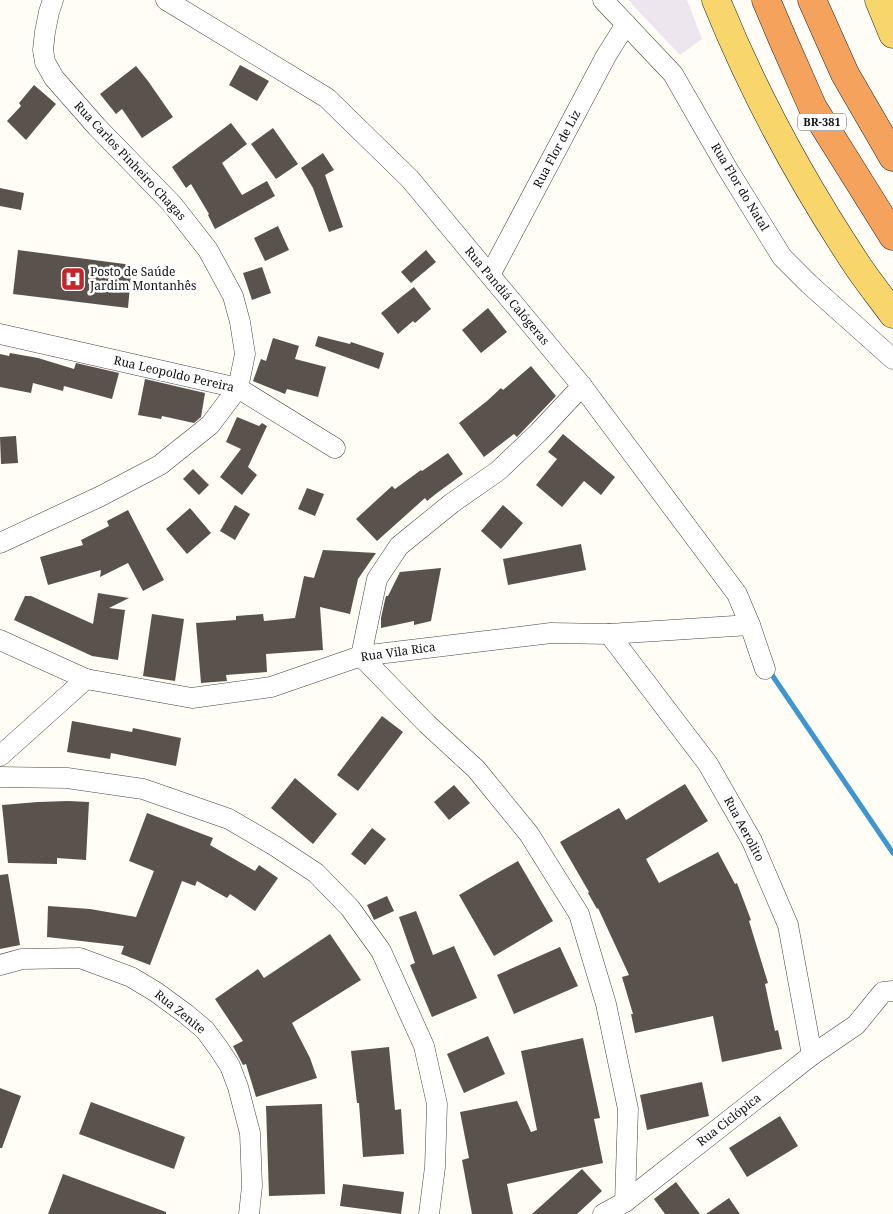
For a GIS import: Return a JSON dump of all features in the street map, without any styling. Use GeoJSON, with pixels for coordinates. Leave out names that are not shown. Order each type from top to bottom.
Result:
{"type":"FeatureCollection","features":[{"type":"Feature","properties":{"kind":"highway","name":"BR-381"},"geometry":{"type":"LineString","coordinates":[[766,0],[813,108],[893,236]]}},
{"type":"Feature","properties":{"kind":"highway"},"geometry":{"type":"LineString","coordinates":[[812,0],[845,74],[893,157]]}},
{"type":"Feature","properties":{"kind":"main road"},"geometry":{"type":"LineString","coordinates":[[716,0],[731,38],[783,142],[821,209],[860,270],[893,314]]}},
{"type":"Feature","properties":{"kind":"main road"},"geometry":{"type":"LineString","coordinates":[[879,0],[893,34]]}},
{"type":"Feature","properties":{"kind":"street","name":"Rua Carlos Pinheiro Chagas"},"geometry":{"type":"LineString","coordinates":[[0,542],[101,496],[160,465],[210,425],[238,388],[245,354],[240,322],[233,296],[208,250],[172,204],[97,127],[54,78],[45,62],[43,50],[49,12],[53,0]]}},
{"type":"Feature","properties":{"kind":"street","name":"Rua Pandiá Calógeras"},"geometry":{"type":"LineString","coordinates":[[166,0],[327,98],[410,179],[582,386],[737,594],[765,669]]}},
{"type":"Feature","properties":{"kind":"street","name":"Rua Flor do Natal"},"geometry":{"type":"LineString","coordinates":[[603,0],[673,74],[782,257],[809,284],[893,359]]}},
{"type":"Feature","properties":{"kind":"street","name":"Rua Flor de Liz"},"geometry":{"type":"LineString","coordinates":[[490,275],[606,56],[626,24]]}},
{"type":"Feature","properties":{"kind":"street","name":"Rua Leopoldo Pereira"},"geometry":{"type":"LineString","coordinates":[[0,334],[238,388],[335,448]]}},
{"type":"Feature","properties":{"kind":"street"},"geometry":{"type":"LineString","coordinates":[[582,386],[538,434],[498,471],[452,503],[399,546],[377,579],[361,656],[427,724],[476,769],[529,834],[579,914],[606,1004],[628,1109],[625,1202]]}},
{"type":"Feature","properties":{"kind":"street","name":"Rua Vila Rica"},"geometry":{"type":"LineString","coordinates":[[0,640],[86,679],[192,698],[271,687],[361,656],[551,633],[609,634],[750,625]]}},
{"type":"Feature","properties":{"kind":"street","name":"Rua Aerolito"},"geometry":{"type":"LineString","coordinates":[[609,634],[708,764],[752,841],[788,925],[812,1056]]}},
{"type":"Feature","properties":{"kind":"street"},"geometry":{"type":"LineString","coordinates":[[0,756],[86,679]]}},
{"type":"Feature","properties":{"kind":"street"},"geometry":{"type":"LineString","coordinates":[[0,777],[67,778],[143,789],[229,819],[316,873],[350,908],[380,951],[424,1046],[437,1104],[436,1167],[429,1214]]}},
{"type":"Feature","properties":{"kind":"street","name":"Rua Zenite"},"geometry":{"type":"LineString","coordinates":[[0,965],[22,959],[80,958],[131,977],[156,992],[205,1030],[230,1066],[238,1087],[250,1133],[252,1186],[249,1214]]}},
{"type":"Feature","properties":{"kind":"street","name":"Rua Ciclópica"},"geometry":{"type":"LineString","coordinates":[[603,1214],[625,1202],[812,1056],[856,1025],[883,992],[893,991]]}},
{"type":"Feature","properties":{"kind":"shaded area"},"geometry":{"type":"Polygon","coordinates":[[[628,0],[687,0],[702,39],[680,55],[628,0]]]}},
{"type":"Feature","properties":{"kind":"building"},"geometry":{"type":"Polygon","coordinates":[[[240,65],[269,81],[257,101],[229,85],[240,65]]]}},
{"type":"Feature","properties":{"kind":"building"},"geometry":{"type":"Polygon","coordinates":[[[136,66],[173,117],[142,138],[122,109],[116,114],[100,94],[136,66]]]}},
{"type":"Feature","properties":{"kind":"building"},"geometry":{"type":"Polygon","coordinates":[[[34,85],[56,104],[26,140],[7,121],[21,106],[19,103],[34,85]]]}},
{"type":"Feature","properties":{"kind":"building"},"geometry":{"type":"Polygon","coordinates":[[[231,123],[247,144],[222,163],[242,195],[267,181],[275,196],[215,229],[209,214],[191,184],[186,188],[172,167],[231,123]]]}},
{"type":"Feature","properties":{"kind":"building"},"geometry":{"type":"Polygon","coordinates":[[[273,128],[298,164],[276,179],[251,144],[273,128]]]}},
{"type":"Feature","properties":{"kind":"building"},"geometry":{"type":"Polygon","coordinates":[[[323,153],[334,170],[325,175],[343,227],[329,232],[313,188],[301,168],[323,153]]]}},
{"type":"Feature","properties":{"kind":"building"},"geometry":{"type":"Polygon","coordinates":[[[0,188],[24,193],[21,210],[0,206],[0,188]]]}},
{"type":"Feature","properties":{"kind":"building"},"geometry":{"type":"Polygon","coordinates":[[[278,226],[289,250],[265,261],[254,238],[278,226]]]}},
{"type":"Feature","properties":{"kind":"building","name":"Posto de Saúde Jardim Montanhês"},"geometry":{"type":"Polygon","coordinates":[[[18,250],[132,265],[128,308],[13,294],[18,250]]]}},
{"type":"Feature","properties":{"kind":"building"},"geometry":{"type":"Polygon","coordinates":[[[426,250],[436,262],[411,283],[401,272],[426,250]]]}},
{"type":"Feature","properties":{"kind":"building"},"geometry":{"type":"Polygon","coordinates":[[[262,267],[271,293],[252,300],[243,273],[262,267]]]}},
{"type":"Feature","properties":{"kind":"building"},"geometry":{"type":"Polygon","coordinates":[[[414,287],[431,309],[398,334],[381,313],[414,287]]]}},
{"type":"Feature","properties":{"kind":"building"},"geometry":{"type":"Polygon","coordinates":[[[488,308],[507,332],[481,353],[462,330],[488,308]]]}},
{"type":"Feature","properties":{"kind":"building"},"geometry":{"type":"Polygon","coordinates":[[[318,336],[350,344],[351,342],[384,353],[379,369],[315,346],[318,336]]]}},
{"type":"Feature","properties":{"kind":"building"},"geometry":{"type":"Polygon","coordinates":[[[273,338],[299,346],[295,359],[326,367],[318,397],[287,389],[285,394],[253,381],[261,359],[266,361],[273,338]]]}},
{"type":"Feature","properties":{"kind":"building"},"geometry":{"type":"Polygon","coordinates":[[[10,353],[38,358],[74,369],[76,363],[119,373],[112,399],[64,386],[63,391],[33,383],[31,393],[0,387],[0,354],[9,356],[10,353]]]}},
{"type":"Feature","properties":{"kind":"building"},"geometry":{"type":"Polygon","coordinates":[[[531,366],[556,396],[517,437],[514,434],[484,457],[459,423],[531,366]]]}},
{"type":"Feature","properties":{"kind":"building"},"geometry":{"type":"Polygon","coordinates":[[[145,379],[205,393],[201,417],[194,423],[162,416],[161,419],[138,415],[145,379]]]}},
{"type":"Feature","properties":{"kind":"building"},"geometry":{"type":"Polygon","coordinates":[[[237,417],[259,426],[262,423],[267,426],[248,467],[257,475],[242,495],[220,477],[241,449],[226,442],[237,417]]]}},
{"type":"Feature","properties":{"kind":"building"},"geometry":{"type":"Polygon","coordinates":[[[563,434],[615,477],[601,495],[584,481],[562,507],[536,485],[557,459],[548,452],[563,434]]]}},
{"type":"Feature","properties":{"kind":"building"},"geometry":{"type":"Polygon","coordinates":[[[16,436],[18,463],[1,464],[0,437],[16,436]]]}},
{"type":"Feature","properties":{"kind":"building"},"geometry":{"type":"Polygon","coordinates":[[[448,453],[463,474],[427,501],[425,498],[377,541],[356,519],[392,486],[395,489],[448,453]]]}},
{"type":"Feature","properties":{"kind":"building"},"geometry":{"type":"Polygon","coordinates":[[[193,469],[209,485],[199,495],[183,479],[193,469]]]}},
{"type":"Feature","properties":{"kind":"building"},"geometry":{"type":"Polygon","coordinates":[[[307,488],[324,494],[315,516],[298,509],[307,488]]]}},
{"type":"Feature","properties":{"kind":"building"},"geometry":{"type":"Polygon","coordinates":[[[235,505],[250,514],[235,540],[220,531],[235,505]]]}},
{"type":"Feature","properties":{"kind":"building"},"geometry":{"type":"Polygon","coordinates":[[[503,505],[523,523],[501,549],[481,531],[503,505]]]}},
{"type":"Feature","properties":{"kind":"building"},"geometry":{"type":"Polygon","coordinates":[[[190,508],[211,533],[187,554],[166,529],[190,508]]]}},
{"type":"Feature","properties":{"kind":"building"},"geometry":{"type":"Polygon","coordinates":[[[128,510],[164,580],[143,591],[128,563],[100,577],[101,570],[48,585],[40,557],[83,545],[81,540],[109,526],[107,521],[128,510]]]}},
{"type":"Feature","properties":{"kind":"building"},"geometry":{"type":"Polygon","coordinates":[[[581,544],[586,570],[508,585],[503,559],[581,544]]]}},
{"type":"Feature","properties":{"kind":"building"},"geometry":{"type":"Polygon","coordinates":[[[323,550],[376,553],[358,579],[350,614],[320,607],[323,650],[266,654],[267,672],[226,675],[227,681],[201,683],[196,623],[236,620],[236,616],[263,614],[264,621],[295,618],[304,576],[314,578],[323,550]]]}},
{"type":"Feature","properties":{"kind":"building"},"geometry":{"type":"Polygon","coordinates":[[[441,568],[431,621],[414,625],[414,621],[381,628],[381,618],[386,596],[388,596],[400,572],[441,568]]]}},
{"type":"Feature","properties":{"kind":"building"},"geometry":{"type":"Polygon","coordinates":[[[98,593],[129,598],[109,608],[125,610],[118,660],[92,656],[14,620],[25,596],[31,596],[93,624],[98,593]]]}},
{"type":"Feature","properties":{"kind":"building"},"geometry":{"type":"Polygon","coordinates":[[[152,614],[184,619],[175,681],[143,676],[152,614]]]}},
{"type":"Feature","properties":{"kind":"building"},"geometry":{"type":"Polygon","coordinates":[[[382,716],[403,732],[358,791],[337,775],[382,716]]]}},
{"type":"Feature","properties":{"kind":"building"},"geometry":{"type":"Polygon","coordinates":[[[72,721],[132,732],[133,728],[181,738],[176,766],[111,753],[110,759],[67,752],[72,721]]]}},
{"type":"Feature","properties":{"kind":"building"},"geometry":{"type":"Polygon","coordinates":[[[295,778],[337,814],[313,844],[271,808],[295,778]]]}},
{"type":"Feature","properties":{"kind":"building"},"geometry":{"type":"Polygon","coordinates":[[[685,784],[708,821],[646,859],[659,883],[718,852],[735,884],[737,883],[751,920],[749,921],[768,983],[765,984],[775,1031],[778,1030],[782,1049],[722,1062],[713,1016],[635,1033],[631,1014],[633,1014],[622,977],[629,975],[598,908],[560,842],[619,808],[626,820],[685,784]]]}},
{"type":"Feature","properties":{"kind":"building"},"geometry":{"type":"Polygon","coordinates":[[[454,785],[470,803],[449,820],[434,802],[454,785]]]}},
{"type":"Feature","properties":{"kind":"building"},"geometry":{"type":"Polygon","coordinates":[[[68,801],[89,802],[86,860],[57,858],[57,864],[8,863],[2,805],[68,801]]]}},
{"type":"Feature","properties":{"kind":"building"},"geometry":{"type":"Polygon","coordinates":[[[147,813],[213,838],[210,845],[255,871],[259,865],[278,878],[255,911],[230,894],[227,898],[197,881],[195,886],[182,881],[150,965],[121,954],[124,946],[47,937],[48,906],[90,909],[136,917],[154,871],[129,861],[147,813]]]}},
{"type":"Feature","properties":{"kind":"building"},"geometry":{"type":"Polygon","coordinates":[[[372,828],[386,839],[365,865],[351,854],[372,828]]]}},
{"type":"Feature","properties":{"kind":"building"},"geometry":{"type":"Polygon","coordinates":[[[518,861],[553,921],[494,956],[459,895],[518,861]]]}},
{"type":"Feature","properties":{"kind":"building"},"geometry":{"type":"Polygon","coordinates":[[[8,874],[20,945],[0,949],[0,875],[8,874]]]}},
{"type":"Feature","properties":{"kind":"building"},"geometry":{"type":"Polygon","coordinates":[[[387,896],[394,911],[374,920],[367,905],[387,896]]]}},
{"type":"Feature","properties":{"kind":"building"},"geometry":{"type":"Polygon","coordinates":[[[416,911],[433,955],[454,946],[477,998],[432,1017],[410,965],[415,963],[399,917],[416,911]]]}},
{"type":"Feature","properties":{"kind":"building"},"geometry":{"type":"Polygon","coordinates":[[[330,934],[361,980],[292,1023],[310,1058],[317,1078],[256,1097],[246,1064],[243,1065],[233,1046],[243,1041],[215,999],[258,969],[264,978],[330,934]]]}},
{"type":"Feature","properties":{"kind":"building"},"geometry":{"type":"Polygon","coordinates":[[[560,947],[578,986],[514,1014],[497,975],[560,947]]]}},
{"type":"Feature","properties":{"kind":"building"},"geometry":{"type":"Polygon","coordinates":[[[488,1036],[505,1074],[464,1093],[447,1054],[488,1036]]]}},
{"type":"Feature","properties":{"kind":"building"},"geometry":{"type":"Polygon","coordinates":[[[583,1038],[600,1118],[594,1119],[603,1163],[507,1184],[513,1214],[472,1214],[462,1160],[469,1158],[460,1112],[517,1101],[531,1132],[537,1130],[521,1051],[583,1038]]]}},
{"type":"Feature","properties":{"kind":"building"},"geometry":{"type":"Polygon","coordinates":[[[389,1047],[395,1110],[401,1109],[404,1154],[363,1157],[359,1103],[357,1103],[351,1051],[389,1047]]]}},
{"type":"Feature","properties":{"kind":"building"},"geometry":{"type":"Polygon","coordinates":[[[702,1082],[709,1116],[647,1130],[640,1095],[702,1082]]]}},
{"type":"Feature","properties":{"kind":"building"},"geometry":{"type":"Polygon","coordinates":[[[0,1088],[21,1096],[2,1148],[0,1148],[0,1088]]]}},
{"type":"Feature","properties":{"kind":"building"},"geometry":{"type":"Polygon","coordinates":[[[91,1102],[185,1137],[174,1169],[79,1134],[91,1102]]]}},
{"type":"Feature","properties":{"kind":"building"},"geometry":{"type":"Polygon","coordinates":[[[322,1104],[325,1194],[269,1196],[266,1106],[322,1104]]]}},
{"type":"Feature","properties":{"kind":"building"},"geometry":{"type":"Polygon","coordinates":[[[780,1116],[798,1146],[747,1177],[729,1148],[780,1116]]]}},
{"type":"Feature","properties":{"kind":"building"},"geometry":{"type":"Polygon","coordinates":[[[582,1169],[602,1191],[577,1214],[532,1214],[582,1169]]]}},
{"type":"Feature","properties":{"kind":"building"},"geometry":{"type":"Polygon","coordinates":[[[63,1174],[166,1212],[166,1214],[48,1214],[63,1174]]]}},
{"type":"Feature","properties":{"kind":"building"},"geometry":{"type":"Polygon","coordinates":[[[676,1182],[700,1214],[665,1214],[654,1199],[676,1182]]]}},
{"type":"Feature","properties":{"kind":"building"},"geometry":{"type":"Polygon","coordinates":[[[343,1184],[404,1192],[401,1214],[340,1206],[343,1184]]]}},
{"type":"Feature","properties":{"kind":"building"},"geometry":{"type":"Polygon","coordinates":[[[729,1198],[740,1214],[706,1214],[729,1198]]]}},
{"type":"Feature","properties":{"kind":"waterway"},"geometry":{"type":"LineString","coordinates":[[772,675],[893,853]]}},
{"type":"Feature","properties":{"kind":"place","name":"Posto de Saúde Jardim Montanhês"},"geometry":{"type":"Point","coordinates":[73,279]}}]}
